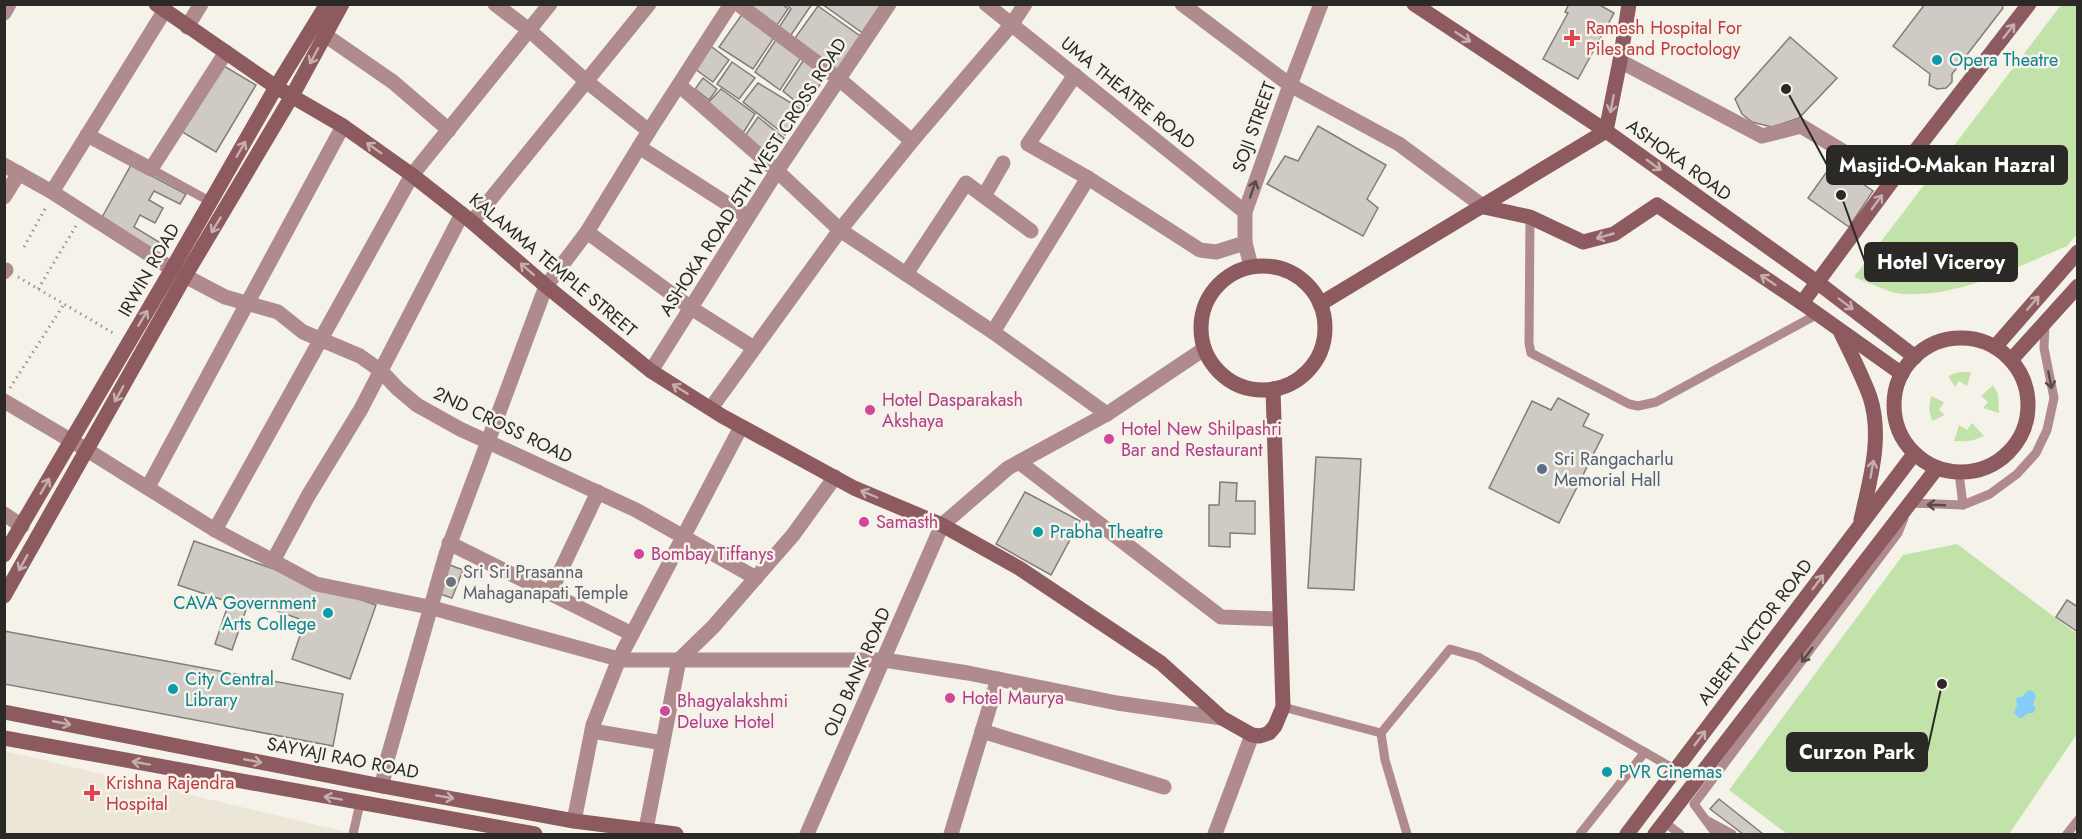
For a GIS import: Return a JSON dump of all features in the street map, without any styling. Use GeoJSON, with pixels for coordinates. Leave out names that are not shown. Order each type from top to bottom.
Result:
{"type":"FeatureCollection","features":[{"type":"Feature","properties":{"kind":"main road","name":"IRWIN ROAD"},"geometry":{"type":"LineString","coordinates":[[4,555],[129,342],[179,272],[211,202],[276,87],[327,4]]}},
{"type":"Feature","properties":{"kind":"main road"},"geometry":{"type":"LineString","coordinates":[[4,596],[87,450],[179,272],[292,96],[342,4]]}},
{"type":"Feature","properties":{"kind":"main road","name":"ASHOKA ROAD"},"geometry":{"type":"LineString","coordinates":[[1414,4],[1606,131],[1817,282],[1915,357]]}},
{"type":"Feature","properties":{"kind":"main road"},"geometry":{"type":"LineString","coordinates":[[1320,304],[1484,207],[1606,131],[1629,4]]}},
{"type":"Feature","properties":{"kind":"main road"},"geometry":{"type":"LineString","coordinates":[[1803,303],[1892,181],[2029,4]]}},
{"type":"Feature","properties":{"kind":"main road","name":"KALAMMA TEMPLE STREET"},"geometry":{"type":"LineString","coordinates":[[160,8],[276,87],[343,126],[412,175],[651,371],[741,427],[854,488],[942,525],[1019,568],[1161,663],[1222,718],[1252,735]]}},
{"type":"Feature","properties":{"kind":"main road"},"geometry":{"type":"LineString","coordinates":[[1484,207],[1530,217],[1583,242],[1614,234],[1657,205],[1803,303],[1902,374]]}},
{"type":"Feature","properties":{"kind":"main road"},"geometry":{"type":"LineString","coordinates":[[1995,347],[2078,252]]}},
{"type":"Feature","properties":{"kind":"main road"},"geometry":{"type":"LineString","coordinates":[[1251,266],[1272,266],[1292,273],[1309,286],[1320,304],[1324,322],[1323,340],[1317,358],[1298,378],[1273,389],[1256,390],[1239,386],[1224,377],[1212,364],[1204,349],[1200,328],[1204,307],[1214,288],[1231,274],[1251,266]]}},
{"type":"Feature","properties":{"kind":"main road"},"geometry":{"type":"LineString","coordinates":[[2011,360],[2078,286]]}},
{"type":"Feature","properties":{"kind":"main road"},"geometry":{"type":"LineString","coordinates":[[1839,330],[1870,398],[1875,430],[1874,456],[1860,526]]}},
{"type":"Feature","properties":{"kind":"main road"},"geometry":{"type":"LineString","coordinates":[[1953,339],[1975,339],[1995,347],[2011,360],[2023,379],[2028,401],[2026,423],[2017,444],[2001,460],[1981,470],[1959,472],[1937,468],[1914,454],[1902,436],[1895,416],[1895,395],[1902,374],[1915,357],[1932,345],[1953,339]]}},
{"type":"Feature","properties":{"kind":"main road"},"geometry":{"type":"LineString","coordinates":[[1252,735],[1260,736],[1269,733],[1275,726],[1283,707],[1273,389]]}},
{"type":"Feature","properties":{"kind":"main road","name":"ALBERT VICTOR ROAD"},"geometry":{"type":"LineString","coordinates":[[1627,834],[1914,454]]}},
{"type":"Feature","properties":{"kind":"main road"},"geometry":{"type":"LineString","coordinates":[[1660,828],[1937,468]]}},
{"type":"Feature","properties":{"kind":"main road","name":"SAYYAJI RAO ROAD"},"geometry":{"type":"LineString","coordinates":[[4,711],[382,786],[574,821],[676,834]]}},
{"type":"Feature","properties":{"kind":"main road"},"geometry":{"type":"LineString","coordinates":[[4,738],[530,834]]}},
{"type":"Feature","properties":{"kind":"street"},"geometry":{"type":"LineString","coordinates":[[4,13],[9,4]]}},
{"type":"Feature","properties":{"kind":"street"},"geometry":{"type":"LineString","coordinates":[[187,27],[201,4]]}},
{"type":"Feature","properties":{"kind":"street"},"geometry":{"type":"LineString","coordinates":[[495,4],[529,30],[648,132]]}},
{"type":"Feature","properties":{"kind":"street"},"geometry":{"type":"LineString","coordinates":[[215,530],[412,175],[550,4]]}},
{"type":"Feature","properties":{"kind":"street"},"geometry":{"type":"LineString","coordinates":[[273,561],[467,218],[586,81],[648,4]]}},
{"type":"Feature","properties":{"kind":"street"},"geometry":{"type":"LineString","coordinates":[[382,786],[429,607],[449,543],[546,286],[587,232],[648,132],[731,4]]}},
{"type":"Feature","properties":{"kind":"street"},"geometry":{"type":"LineString","coordinates":[[738,4],[839,79],[912,141]]}},
{"type":"Feature","properties":{"kind":"street","name":"ASHOKA ROAD 5TH WEST CROSS ROAD"},"geometry":{"type":"LineString","coordinates":[[651,371],[777,171],[889,4]]}},
{"type":"Feature","properties":{"kind":"street","name":"UMA THEATRE ROAD"},"geometry":{"type":"LineString","coordinates":[[986,4],[1245,212]]}},
{"type":"Feature","properties":{"kind":"street"},"geometry":{"type":"LineString","coordinates":[[711,408],[840,230],[1012,24],[1025,4]]}},
{"type":"Feature","properties":{"kind":"street"},"geometry":{"type":"LineString","coordinates":[[1182,4],[1290,85],[1399,144],[1484,207]]}},
{"type":"Feature","properties":{"kind":"street","name":"SOJI STREET"},"geometry":{"type":"LineString","coordinates":[[1251,266],[1245,243],[1245,212],[1321,4]]}},
{"type":"Feature","properties":{"kind":"street"},"geometry":{"type":"LineString","coordinates":[[53,192],[160,8]]}},
{"type":"Feature","properties":{"kind":"street"},"geometry":{"type":"LineString","coordinates":[[325,35],[393,82],[449,130]]}},
{"type":"Feature","properties":{"kind":"street"},"geometry":{"type":"LineString","coordinates":[[87,135],[151,169],[226,52]]}},
{"type":"Feature","properties":{"kind":"street"},"geometry":{"type":"LineString","coordinates":[[1620,61],[1762,136],[1801,126],[1892,181]]}},
{"type":"Feature","properties":{"kind":"street"},"geometry":{"type":"LineString","coordinates":[[1075,75],[1028,144],[1088,178],[1200,250],[1216,252],[1245,243]]}},
{"type":"Feature","properties":{"kind":"street"},"geometry":{"type":"LineString","coordinates":[[679,85],[840,230],[993,332],[1107,414]]}},
{"type":"Feature","properties":{"kind":"street"},"geometry":{"type":"LineString","coordinates":[[148,487],[343,126]]}},
{"type":"Feature","properties":{"kind":"street"},"geometry":{"type":"LineString","coordinates":[[639,147],[748,217]]}},
{"type":"Feature","properties":{"kind":"street"},"geometry":{"type":"LineString","coordinates":[[984,196],[1003,164]]}},
{"type":"Feature","properties":{"kind":"street","name":"2ND CROSS ROAD"},"geometry":{"type":"LineString","coordinates":[[4,165],[53,192],[179,272],[225,297],[278,312],[303,332],[360,356],[381,371],[417,405],[460,429],[636,510],[756,578]]}},
{"type":"Feature","properties":{"kind":"street"},"geometry":{"type":"LineString","coordinates":[[4,197],[18,173]]}},
{"type":"Feature","properties":{"kind":"street"},"geometry":{"type":"LineString","coordinates":[[993,332],[1088,178]]}},
{"type":"Feature","properties":{"kind":"street"},"geometry":{"type":"LineString","coordinates":[[906,274],[966,183],[1031,231]]}},
{"type":"Feature","properties":{"kind":"street"},"geometry":{"type":"LineString","coordinates":[[587,232],[691,308],[754,348]]}},
{"type":"Feature","properties":{"kind":"street"},"geometry":{"type":"LineString","coordinates":[[942,525],[1008,468],[1107,414],[1204,349]]}},
{"type":"Feature","properties":{"kind":"street"},"geometry":{"type":"LineString","coordinates":[[4,399],[215,530],[316,584],[429,607],[619,659],[884,660],[998,679],[1117,703],[1222,718]]}},
{"type":"Feature","properties":{"kind":"street"},"geometry":{"type":"LineString","coordinates":[[574,821],[592,731],[619,659],[741,427]]}},
{"type":"Feature","properties":{"kind":"street"},"geometry":{"type":"LineString","coordinates":[[1019,462],[1221,617],[1280,619]]}},
{"type":"Feature","properties":{"kind":"street"},"geometry":{"type":"LineString","coordinates":[[646,829],[679,660],[713,627],[793,536],[835,477]]}},
{"type":"Feature","properties":{"kind":"street"},"geometry":{"type":"LineString","coordinates":[[550,593],[598,492]]}},
{"type":"Feature","properties":{"kind":"street"},"geometry":{"type":"LineString","coordinates":[[4,514],[22,526]]}},
{"type":"Feature","properties":{"kind":"street","name":"OLD BANK ROAD"},"geometry":{"type":"LineString","coordinates":[[807,834],[942,525]]}},
{"type":"Feature","properties":{"kind":"street"},"geometry":{"type":"LineString","coordinates":[[449,543],[632,634]]}},
{"type":"Feature","properties":{"kind":"street"},"geometry":{"type":"LineString","coordinates":[[951,834],[998,679]]}},
{"type":"Feature","properties":{"kind":"street"},"geometry":{"type":"LineString","coordinates":[[592,731],[663,743]]}},
{"type":"Feature","properties":{"kind":"street"},"geometry":{"type":"LineString","coordinates":[[982,731],[1164,787]]}},
{"type":"Feature","properties":{"kind":"street"},"geometry":{"type":"LineString","coordinates":[[1215,834],[1252,735]]}},
{"type":"Feature","properties":{"kind":"lane"},"geometry":{"type":"LineString","coordinates":[[151,169],[211,202]]}},
{"type":"Feature","properties":{"kind":"lane"},"geometry":{"type":"LineString","coordinates":[[1530,217],[1528,343],[1531,353],[1629,404],[1638,406],[1656,402],[1818,314]]}},
{"type":"Feature","properties":{"kind":"lane"},"geometry":{"type":"LineString","coordinates":[[1716,834],[1694,804],[1898,533],[1910,503],[1963,505],[1990,494],[2017,474],[2036,453],[2047,430],[2054,398],[2044,348],[2045,322]]}},
{"type":"Feature","properties":{"kind":"lane"},"geometry":{"type":"LineString","coordinates":[[1959,472],[1963,505]]}},
{"type":"Feature","properties":{"kind":"lane"},"geometry":{"type":"LineString","coordinates":[[1407,834],[1385,760],[1381,733],[1450,649],[1478,657],[1676,770]]}},
{"type":"Feature","properties":{"kind":"lane"},"geometry":{"type":"LineString","coordinates":[[1283,707],[1381,733]]}},
{"type":"Feature","properties":{"kind":"lane"},"geometry":{"type":"LineString","coordinates":[[1580,834],[1645,752]]}},
{"type":"Feature","properties":{"kind":"lane"},"geometry":{"type":"LineString","coordinates":[[353,834],[360,803]]}},
{"type":"Feature","properties":{"kind":"lane"},"geometry":{"type":"LineString","coordinates":[[1706,820],[1732,834]]}},
{"type":"Feature","properties":{"kind":"lane"},"geometry":{"type":"LineString","coordinates":[[2067,834],[2078,820]]}},
{"type":"Feature","properties":{"kind":"lane"},"geometry":{"type":"LineString","coordinates":[[1660,828],[1680,834]]}},
{"type":"Feature","properties":{"kind":"path"},"geometry":{"type":"LineString","coordinates":[[24,247],[53,192]]}},
{"type":"Feature","properties":{"kind":"path"},"geometry":{"type":"LineString","coordinates":[[38,289],[84,212]]}},
{"type":"Feature","properties":{"kind":"path"},"geometry":{"type":"LineString","coordinates":[[5,271],[129,342]]}},
{"type":"Feature","properties":{"kind":"path"},"geometry":{"type":"LineString","coordinates":[[4,399],[64,304]]}},
{"type":"Feature","properties":{"kind":"shaded area","name":"Krishna Rajendra Hospital"},"geometry":{"type":"Polygon","coordinates":[[[5,751],[355,834],[5,834],[5,751]]]}},
{"type":"Feature","properties":{"kind":"green space"},"geometry":{"type":"Polygon","coordinates":[[[2061,5],[2077,5],[2077,234],[2067,246],[1987,279],[1946,291],[1903,294],[1885,290],[1854,277],[2061,5]]]}},
{"type":"Feature","properties":{"kind":"green space"},"geometry":{"type":"Polygon","coordinates":[[[1959,372],[1971,372],[1967,386],[1959,381],[1955,387],[1948,376],[1959,372]]]}},
{"type":"Feature","properties":{"kind":"green space"},"geometry":{"type":"Polygon","coordinates":[[[1993,385],[1998,394],[1999,413],[1983,408],[1988,402],[1981,396],[1993,385]]]}},
{"type":"Feature","properties":{"kind":"green space"},"geometry":{"type":"Polygon","coordinates":[[[1931,396],[1944,402],[1939,410],[1945,415],[1932,421],[1929,409],[1931,396]]]}},
{"type":"Feature","properties":{"kind":"green space"},"geometry":{"type":"Polygon","coordinates":[[[1972,423],[1984,436],[1969,441],[1954,441],[1959,425],[1967,430],[1972,423]]]}},
{"type":"Feature","properties":{"kind":"green space"},"geometry":{"type":"Polygon","coordinates":[[[1957,544],[2077,634],[2077,734],[2009,834],[1787,834],[1729,790],[1903,555],[1957,544]]]}},
{"type":"Feature","properties":{"kind":"water"},"geometry":{"type":"Polygon","coordinates":[[[2029,690],[2036,696],[2033,704],[2036,709],[2033,713],[2019,718],[2014,713],[2017,705],[2016,698],[2023,696],[2029,690]]]}},
{"type":"Feature","properties":{"kind":"building"},"geometry":{"type":"Polygon","coordinates":[[[745,4],[782,4],[788,9],[775,28],[745,4]]]}},
{"type":"Feature","properties":{"kind":"building"},"geometry":{"type":"Polygon","coordinates":[[[786,4],[812,4],[789,38],[778,29],[791,9],[786,4]]]}},
{"type":"Feature","properties":{"kind":"building"},"geometry":{"type":"Polygon","coordinates":[[[822,4],[884,4],[864,34],[822,4]]]}},
{"type":"Feature","properties":{"kind":"building"},"geometry":{"type":"Polygon","coordinates":[[[1569,4],[1598,4],[1614,13],[1578,79],[1543,59],[1568,13],[1565,12],[1569,4]]]}},
{"type":"Feature","properties":{"kind":"building","name":"Opera Theatre"},"geometry":{"type":"Polygon","coordinates":[[[1925,4],[2002,4],[2003,8],[1952,74],[1952,82],[1946,88],[1937,89],[1929,85],[1930,74],[1893,46],[1925,4]]]}},
{"type":"Feature","properties":{"kind":"building"},"geometry":{"type":"Polygon","coordinates":[[[818,6],[863,38],[839,73],[795,38],[818,6]]]}},
{"type":"Feature","properties":{"kind":"building"},"geometry":{"type":"Polygon","coordinates":[[[743,13],[775,36],[753,69],[719,47],[743,13]]]}},
{"type":"Feature","properties":{"kind":"building"},"geometry":{"type":"Polygon","coordinates":[[[1790,37],[1837,78],[1799,118],[1772,127],[1752,122],[1742,114],[1735,99],[1790,37]]]}},
{"type":"Feature","properties":{"kind":"building"},"geometry":{"type":"Polygon","coordinates":[[[777,38],[802,56],[780,90],[755,72],[777,38]]]}},
{"type":"Feature","properties":{"kind":"building"},"geometry":{"type":"Polygon","coordinates":[[[708,44],[729,60],[713,82],[691,66],[708,44]]]}},
{"type":"Feature","properties":{"kind":"building"},"geometry":{"type":"Polygon","coordinates":[[[805,58],[827,73],[805,109],[783,91],[805,58]]]}},
{"type":"Feature","properties":{"kind":"building"},"geometry":{"type":"Polygon","coordinates":[[[732,62],[755,78],[739,99],[717,84],[732,62]]]}},
{"type":"Feature","properties":{"kind":"building"},"geometry":{"type":"Polygon","coordinates":[[[219,63],[256,85],[216,152],[179,130],[219,63]]]}},
{"type":"Feature","properties":{"kind":"building"},"geometry":{"type":"Polygon","coordinates":[[[703,78],[717,89],[709,100],[695,89],[703,78]]]}},
{"type":"Feature","properties":{"kind":"building"},"geometry":{"type":"Polygon","coordinates":[[[758,83],[801,109],[785,135],[743,102],[758,83]]]}},
{"type":"Feature","properties":{"kind":"building"},"geometry":{"type":"Polygon","coordinates":[[[721,89],[755,114],[743,133],[708,103],[721,89]]]}},
{"type":"Feature","properties":{"kind":"building"},"geometry":{"type":"Polygon","coordinates":[[[758,117],[784,138],[771,160],[745,136],[758,117]]]}},
{"type":"Feature","properties":{"kind":"building"},"geometry":{"type":"Polygon","coordinates":[[[1318,126],[1386,165],[1367,199],[1378,208],[1363,236],[1267,184],[1285,156],[1298,161],[1318,126]]]}},
{"type":"Feature","properties":{"kind":"building"},"geometry":{"type":"Polygon","coordinates":[[[1833,163],[1873,191],[1849,227],[1808,198],[1833,163]]]}},
{"type":"Feature","properties":{"kind":"building"},"geometry":{"type":"Polygon","coordinates":[[[131,165],[186,194],[180,204],[154,191],[149,200],[163,208],[155,223],[140,215],[134,227],[159,242],[153,253],[101,219],[131,165]]]}},
{"type":"Feature","properties":{"kind":"building","name":"Sri Rangacharlu Memorial Hall"},"geometry":{"type":"Polygon","coordinates":[[[1558,398],[1589,414],[1583,426],[1603,435],[1559,523],[1489,488],[1532,401],[1551,410],[1558,398]]]}},
{"type":"Feature","properties":{"kind":"building"},"geometry":{"type":"Polygon","coordinates":[[[1316,457],[1361,459],[1354,590],[1308,588],[1316,457]]]}},
{"type":"Feature","properties":{"kind":"building"},"geometry":{"type":"Polygon","coordinates":[[[1220,482],[1237,483],[1236,501],[1255,501],[1255,534],[1230,533],[1230,547],[1209,546],[1209,505],[1219,505],[1220,482]]]}},
{"type":"Feature","properties":{"kind":"building","name":"Prabha Theatre"},"geometry":{"type":"Polygon","coordinates":[[[1025,492],[1080,521],[1051,575],[996,544],[1025,492]]]}},
{"type":"Feature","properties":{"kind":"building","name":"CAVA Government Arts College"},"geometry":{"type":"Polygon","coordinates":[[[194,541],[376,605],[350,679],[292,659],[305,621],[249,601],[232,650],[215,644],[229,602],[178,585],[194,541]]]}},
{"type":"Feature","properties":{"kind":"building","name":"Sri Sri Prasanna Mahaganapati Temple"},"geometry":{"type":"Polygon","coordinates":[[[450,565],[463,570],[452,598],[440,594],[450,565]]]}},
{"type":"Feature","properties":{"kind":"building"},"geometry":{"type":"Polygon","coordinates":[[[2067,600],[2078,607],[2078,632],[2056,617],[2067,600]]]}},
{"type":"Feature","properties":{"kind":"building","name":"City Central Library"},"geometry":{"type":"Polygon","coordinates":[[[4,631],[343,694],[333,746],[4,684],[4,631]]]}},
{"type":"Feature","properties":{"kind":"building"},"geometry":{"type":"Polygon","coordinates":[[[1719,799],[1763,834],[1743,834],[1710,809],[1719,799]]]}},
{"type":"Feature","properties":{"kind":"place","name":"Ramesh Hospital For Piles and Proctology"},"geometry":{"type":"Point","coordinates":[1572,38]}},
{"type":"Feature","properties":{"kind":"place","name":"Opera Theatre"},"geometry":{"type":"Point","coordinates":[1937,60]}},
{"type":"Feature","properties":{"kind":"place","name":"Masjid-O-Makan Hazral"},"geometry":{"type":"Point","coordinates":[1786,89]}},
{"type":"Feature","properties":{"kind":"place","name":"Hotel Viceroy"},"geometry":{"type":"Point","coordinates":[1841,195]}},
{"type":"Feature","properties":{"kind":"place","name":"Hotel Dasparakash Akshaya"},"geometry":{"type":"Point","coordinates":[870,410]}},
{"type":"Feature","properties":{"kind":"place","name":"Hotel New Shilpashri Bar and Restaurant"},"geometry":{"type":"Point","coordinates":[1109,439]}},
{"type":"Feature","properties":{"kind":"place","name":"Sri Rangacharlu Memorial Hall"},"geometry":{"type":"Point","coordinates":[1542,469]}},
{"type":"Feature","properties":{"kind":"place","name":"Samasth"},"geometry":{"type":"Point","coordinates":[864,522]}},
{"type":"Feature","properties":{"kind":"place","name":"Prabha Theatre"},"geometry":{"type":"Point","coordinates":[1038,532]}},
{"type":"Feature","properties":{"kind":"place","name":"Bombay Tiffanys"},"geometry":{"type":"Point","coordinates":[639,554]}},
{"type":"Feature","properties":{"kind":"place","name":"Sri Sri Prasanna Mahaganapati Temple"},"geometry":{"type":"Point","coordinates":[451,582]}},
{"type":"Feature","properties":{"kind":"place","name":"CAVA Government Arts College"},"geometry":{"type":"Point","coordinates":[328,613]}},
{"type":"Feature","properties":{"kind":"place","name":"Curzon Park"},"geometry":{"type":"Point","coordinates":[1942,684]}},
{"type":"Feature","properties":{"kind":"place","name":"City Central Library"},"geometry":{"type":"Point","coordinates":[173,689]}},
{"type":"Feature","properties":{"kind":"place","name":"Hotel Maurya"},"geometry":{"type":"Point","coordinates":[950,698]}},
{"type":"Feature","properties":{"kind":"place","name":"Bhagyalakshmi Deluxe Hotel"},"geometry":{"type":"Point","coordinates":[665,711]}},
{"type":"Feature","properties":{"kind":"place","name":"PVR Cinemas"},"geometry":{"type":"Point","coordinates":[1607,772]}},
{"type":"Feature","properties":{"kind":"place","name":"Krishna Rajendra Hospital"},"geometry":{"type":"Point","coordinates":[92,793]}}]}
